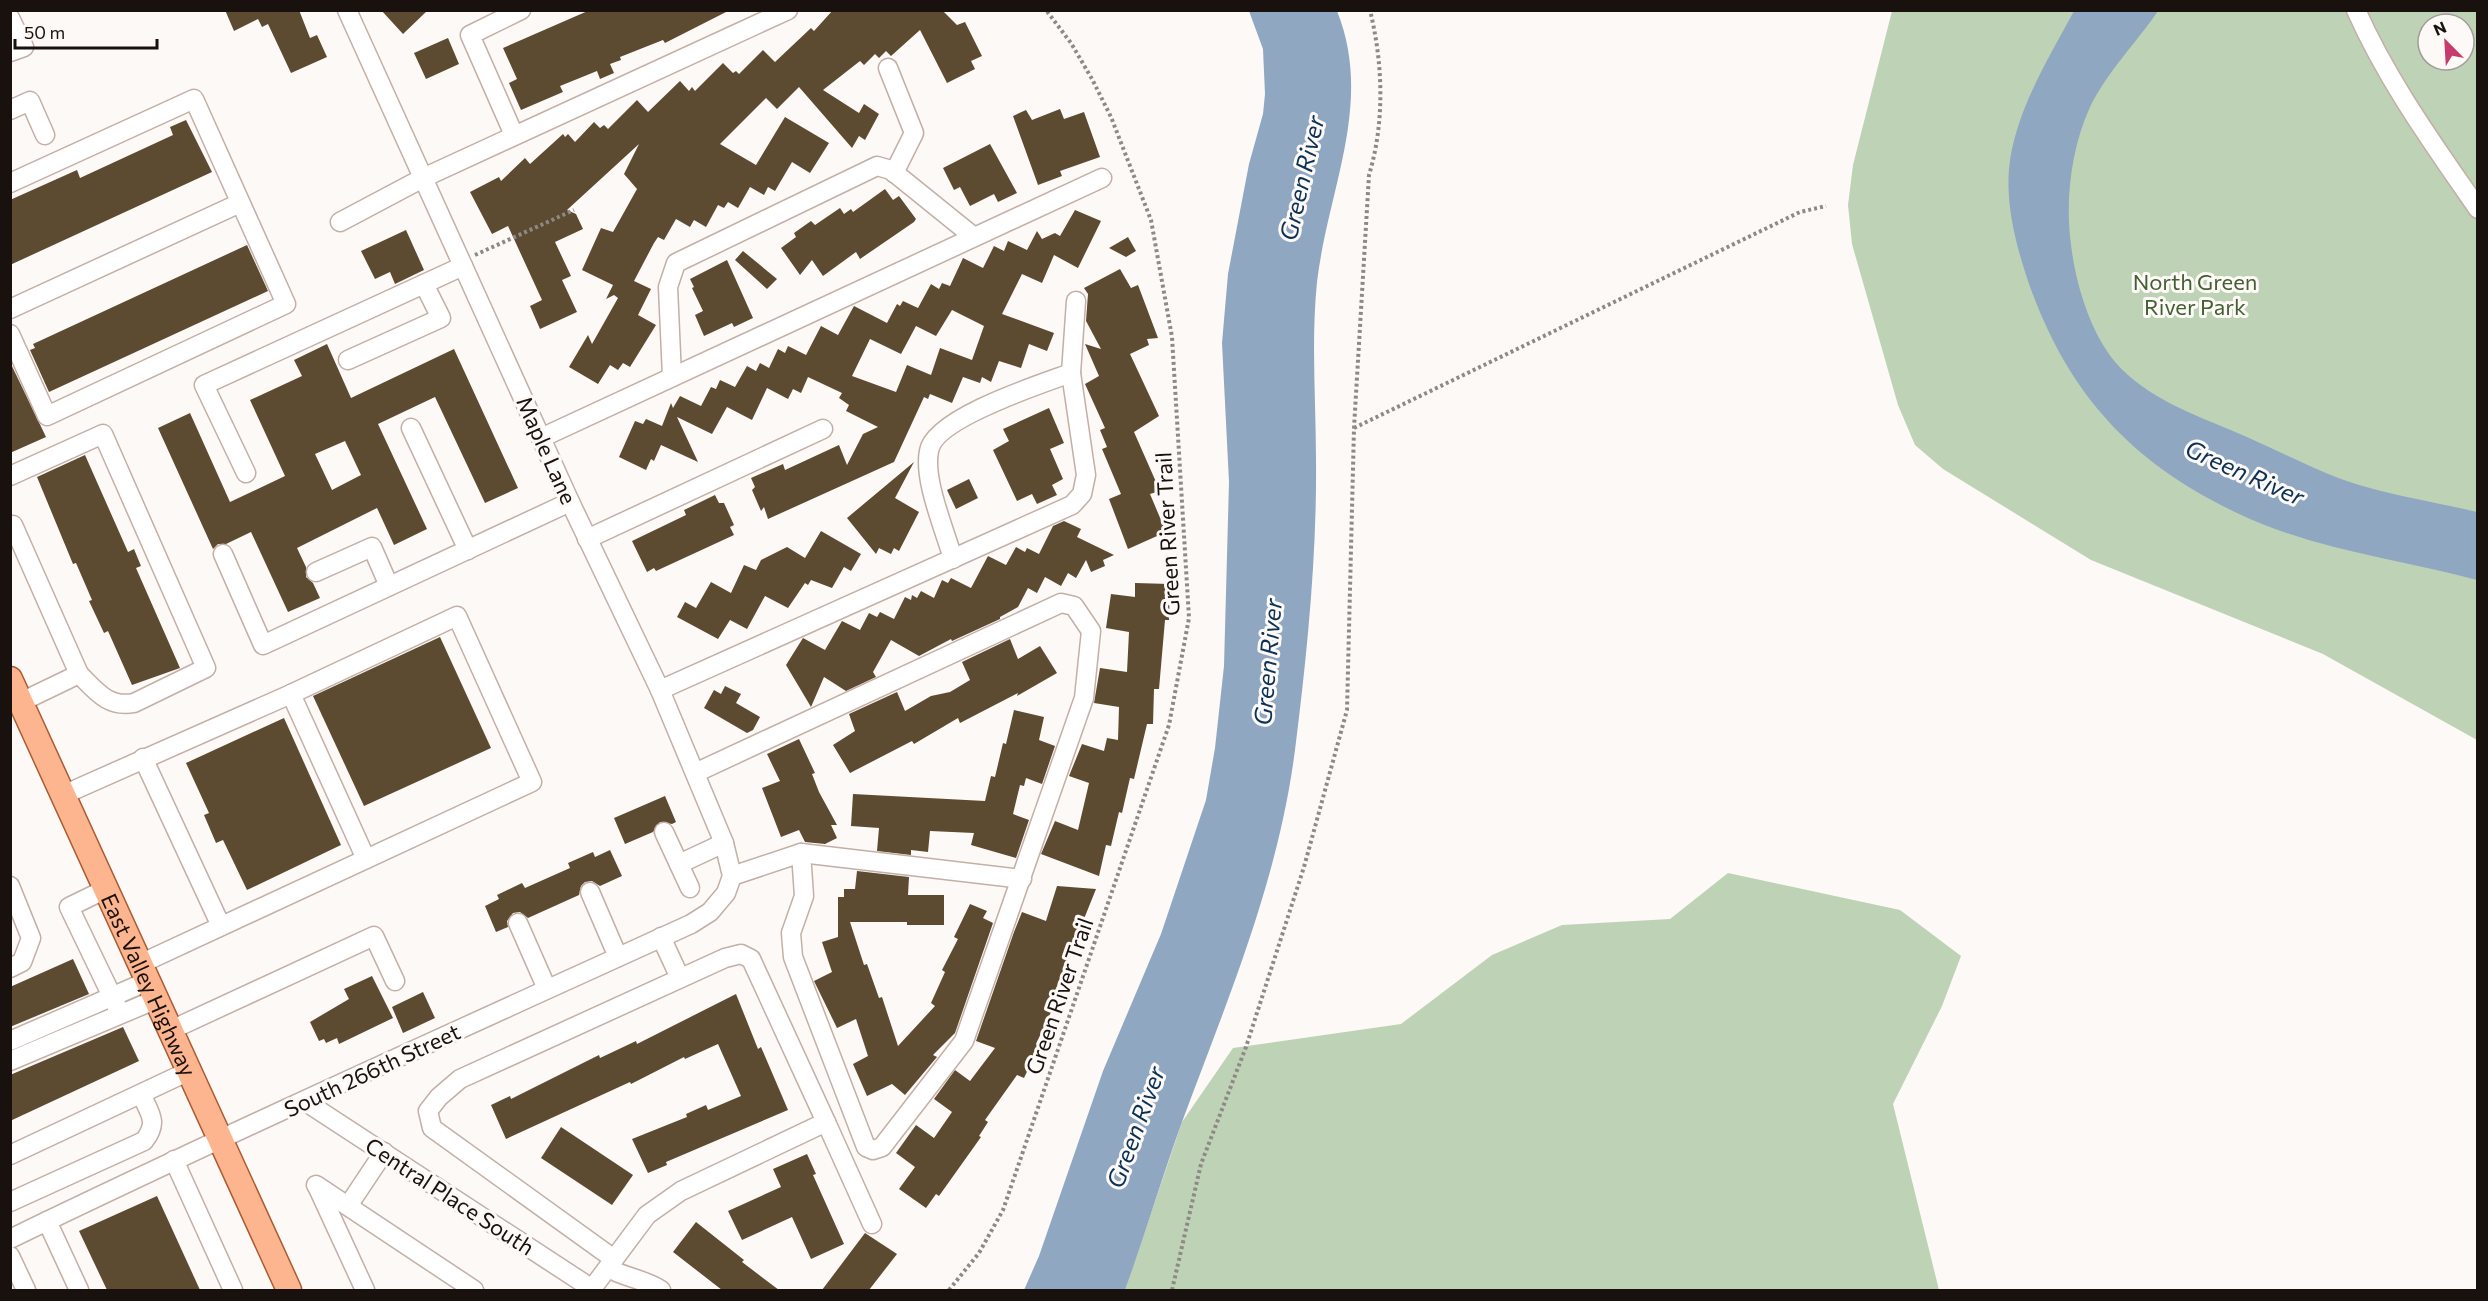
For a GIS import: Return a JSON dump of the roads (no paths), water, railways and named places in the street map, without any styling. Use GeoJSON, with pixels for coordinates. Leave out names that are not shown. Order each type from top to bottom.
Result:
{"type":"FeatureCollection","features":[{"type":"Feature","properties":{"kind":"main road","name":"East Valley Highway"},"geometry":{"type":"LineString","coordinates":[[10,679],[289,1290]]}},
{"type":"Feature","properties":{"kind":"street","name":"Maple Lane"},"geometry":{"type":"LineString","coordinates":[[347,10],[587,539],[660,690],[724,843],[729,884]]}},
{"type":"Feature","properties":{"kind":"street"},"geometry":{"type":"LineString","coordinates":[[514,135],[470,35],[521,10]]}},
{"type":"Feature","properties":{"kind":"street"},"geometry":{"type":"LineString","coordinates":[[340,222],[423,178],[788,10]]}},
{"type":"Feature","properties":{"kind":"street"},"geometry":{"type":"LineString","coordinates":[[2356,10],[2370,41],[2404,100],[2478,210]]}},
{"type":"Feature","properties":{"kind":"street"},"geometry":{"type":"LineString","coordinates":[[10,18],[24,46],[10,52]]}},
{"type":"Feature","properties":{"kind":"street"},"geometry":{"type":"LineString","coordinates":[[888,68],[914,133],[894,172]]}},
{"type":"Feature","properties":{"kind":"street"},"geometry":{"type":"LineString","coordinates":[[10,183],[194,99],[286,304],[47,416],[10,334]]}},
{"type":"Feature","properties":{"kind":"street"},"geometry":{"type":"LineString","coordinates":[[10,110],[30,101],[45,135]]}},
{"type":"Feature","properties":{"kind":"street"},"geometry":{"type":"LineString","coordinates":[[672,377],[668,287],[676,263],[878,166],[894,172],[974,237]]}},
{"type":"Feature","properties":{"kind":"street"},"geometry":{"type":"LineString","coordinates":[[541,438],[1102,178]]}},
{"type":"Feature","properties":{"kind":"street"},"geometry":{"type":"LineString","coordinates":[[10,309],[240,203]]}},
{"type":"Feature","properties":{"kind":"street"},"geometry":{"type":"LineString","coordinates":[[246,473],[204,385],[424,284],[462,264]]}},
{"type":"Feature","properties":{"kind":"street"},"geometry":{"type":"LineString","coordinates":[[348,360],[441,318],[424,284]]}},
{"type":"Feature","properties":{"kind":"street"},"geometry":{"type":"LineString","coordinates":[[660,690],[1072,505],[1082,495],[1086,459],[1071,373],[1076,301]]}},
{"type":"Feature","properties":{"kind":"street"},"geometry":{"type":"LineString","coordinates":[[953,559],[928,472],[928,451],[933,440],[966,415],[1006,396],[1071,373]]}},
{"type":"Feature","properties":{"kind":"street"},"geometry":{"type":"LineString","coordinates":[[411,428],[468,550]]}},
{"type":"Feature","properties":{"kind":"street"},"geometry":{"type":"LineString","coordinates":[[587,539],[823,429]]}},
{"type":"Feature","properties":{"kind":"street"},"geometry":{"type":"LineString","coordinates":[[10,476],[103,434],[206,668],[134,704],[121,706],[105,700],[79,674],[11,521]]}},
{"type":"Feature","properties":{"kind":"street"},"geometry":{"type":"LineString","coordinates":[[223,554],[263,645],[570,502]]}},
{"type":"Feature","properties":{"kind":"street"},"geometry":{"type":"LineString","coordinates":[[316,573],[372,548],[389,586]]}},
{"type":"Feature","properties":{"kind":"street"},"geometry":{"type":"LineString","coordinates":[[695,773],[1061,603],[1074,606],[1091,631],[1084,698],[964,1041],[882,1147],[873,1150],[866,1147],[793,957],[791,933],[804,896],[801,853]]}},
{"type":"Feature","properties":{"kind":"street"},"geometry":{"type":"LineString","coordinates":[[10,1061],[116,1005],[221,926],[532,782],[457,616],[291,694],[63,795]]}},
{"type":"Feature","properties":{"kind":"street"},"geometry":{"type":"LineString","coordinates":[[21,702],[79,674]]}},
{"type":"Feature","properties":{"kind":"street"},"geometry":{"type":"LineString","coordinates":[[291,694],[366,859]]}},
{"type":"Feature","properties":{"kind":"street"},"geometry":{"type":"LineString","coordinates":[[143,758],[221,926]]}},
{"type":"Feature","properties":{"kind":"street"},"geometry":{"type":"LineString","coordinates":[[664,832],[690,888]]}},
{"type":"Feature","properties":{"kind":"street"},"geometry":{"type":"LineString","coordinates":[[679,864],[724,843]]}},
{"type":"Feature","properties":{"kind":"street"},"geometry":{"type":"LineString","coordinates":[[729,884],[801,853],[1022,879]]}},
{"type":"Feature","properties":{"kind":"street","name":"South 266th Street"},"geometry":{"type":"LineString","coordinates":[[10,1239],[220,1138],[306,1102],[661,937],[710,912],[729,884]]}},
{"type":"Feature","properties":{"kind":"street"},"geometry":{"type":"LineString","coordinates":[[10,886],[31,938],[22,962],[10,968]]}},
{"type":"Feature","properties":{"kind":"street"},"geometry":{"type":"LineString","coordinates":[[106,889],[69,907],[116,1005]]}},
{"type":"Feature","properties":{"kind":"street"},"geometry":{"type":"LineString","coordinates":[[590,892],[618,957]]}},
{"type":"Feature","properties":{"kind":"street"},"geometry":{"type":"LineString","coordinates":[[518,922],[547,989]]}},
{"type":"Feature","properties":{"kind":"street"},"geometry":{"type":"LineString","coordinates":[[171,1030],[374,936],[395,981]]}},
{"type":"Feature","properties":{"kind":"street"},"geometry":{"type":"LineString","coordinates":[[661,937],[680,978]]}},
{"type":"Feature","properties":{"kind":"street"},"geometry":{"type":"LineString","coordinates":[[661,1290],[647,1281],[625,1277],[611,1263],[432,1128],[428,1111],[439,1097],[460,1079],[724,958],[741,954],[751,959],[872,1224]]}},
{"type":"Feature","properties":{"kind":"street"},"geometry":{"type":"LineString","coordinates":[[10,1041],[116,1005]]}},
{"type":"Feature","properties":{"kind":"street"},"geometry":{"type":"LineString","coordinates":[[10,1155],[189,1071]]}},
{"type":"Feature","properties":{"kind":"street"},"geometry":{"type":"LineString","coordinates":[[10,1202],[144,1141],[151,1132],[154,1122],[141,1094]]}},
{"type":"Feature","properties":{"kind":"street","name":"Central Place South"},"geometry":{"type":"LineString","coordinates":[[306,1102],[592,1290]]}},
{"type":"Feature","properties":{"kind":"street"},"geometry":{"type":"LineString","coordinates":[[592,1290],[647,1215],[661,1203],[681,1191],[826,1122]]}},
{"type":"Feature","properties":{"kind":"street"},"geometry":{"type":"LineString","coordinates":[[348,1206],[384,1152]]}},
{"type":"Feature","properties":{"kind":"street"},"geometry":{"type":"LineString","coordinates":[[174,1160],[233,1290]]}},
{"type":"Feature","properties":{"kind":"street"},"geometry":{"type":"LineString","coordinates":[[365,1290],[316,1185],[474,1290]]}},
{"type":"Feature","properties":{"kind":"street"},"geometry":{"type":"LineString","coordinates":[[47,1221],[79,1290]]}},
{"type":"Feature","properties":{"kind":"street"},"geometry":{"type":"LineString","coordinates":[[10,1256],[26,1290]]}},
{"type":"Feature","properties":{"kind":"water","name":"Green River"},"geometry":{"type":"Polygon","coordinates":[[[1249,11],[1337,11],[1347,45],[1351,79],[1350,113],[1345,146],[1317,282],[1314,327],[1316,496],[1313,569],[1295,750],[1287,799],[1277,846],[1249,939],[1175,1143],[1125,1290],[1024,1290],[1039,1256],[1103,1071],[1161,934],[1206,800],[1215,748],[1224,666],[1229,482],[1222,343],[1228,274],[1249,164],[1263,114],[1265,94],[1263,49],[1249,11]]]}},
{"type":"Feature","properties":{"kind":"water","name":"Green River"},"geometry":{"type":"Polygon","coordinates":[[[2074,11],[2158,11],[2113,70],[2090,107],[2078,140],[2071,175],[2069,228],[2073,260],[2086,307],[2107,351],[2128,375],[2155,395],[2314,468],[2374,489],[2477,512],[2477,580],[2295,536],[2237,513],[2199,493],[2134,447],[2107,420],[2083,390],[2062,357],[2028,281],[2013,226],[2008,183],[2012,148],[2025,107],[2074,11]]]}},
{"type":"Feature","properties":{"kind":"park label","name":"North Green River Park"},"geometry":{"type":"Point","coordinates":[2195,294]}}]}
